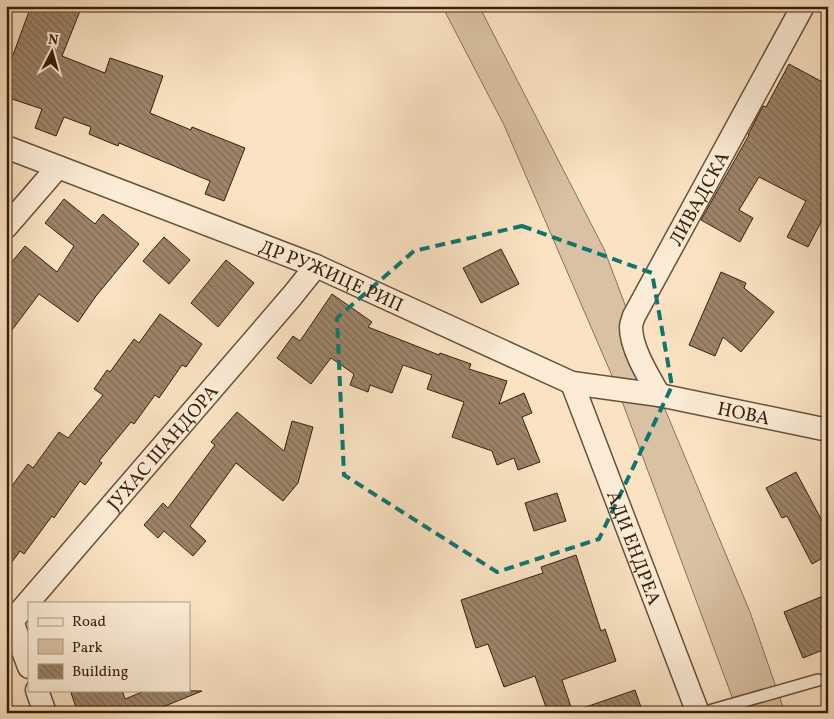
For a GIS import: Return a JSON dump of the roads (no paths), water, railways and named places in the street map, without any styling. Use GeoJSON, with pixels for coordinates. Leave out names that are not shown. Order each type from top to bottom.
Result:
{"type":"FeatureCollection","features":[{"type":"Feature","properties":{"kind":"street","name":"ЛИВАДСКА"},"geometry":{"type":"LineString","coordinates":[[659,395],[641,362],[633,339],[631,327],[634,316],[803,6]]}},
{"type":"Feature","properties":{"kind":"street","name":"ДР РУЖИЦЕ РИП"},"geometry":{"type":"LineString","coordinates":[[6,147],[316,266],[572,383],[659,395]]}},
{"type":"Feature","properties":{"kind":"street"},"geometry":{"type":"LineString","coordinates":[[6,227],[58,166]]}},
{"type":"Feature","properties":{"kind":"street","name":"ЈУХАС ШАНДОРА"},"geometry":{"type":"LineString","coordinates":[[9,624],[316,266]]}},
{"type":"Feature","properties":{"kind":"street","name":"АДИ ЕНДРЕА"},"geometry":{"type":"LineString","coordinates":[[572,383],[700,713]]}},
{"type":"Feature","properties":{"kind":"street","name":"НОВА"},"geometry":{"type":"LineString","coordinates":[[659,395],[828,430]]}},
{"type":"Feature","properties":{"kind":"street"},"geometry":{"type":"LineString","coordinates":[[9,624],[28,665]]}},
{"type":"Feature","properties":{"kind":"street"},"geometry":{"type":"LineString","coordinates":[[38,692],[45,713]]}},
{"type":"Feature","properties":{"kind":"lane"},"geometry":{"type":"LineString","coordinates":[[700,713],[818,680]]}}]}
